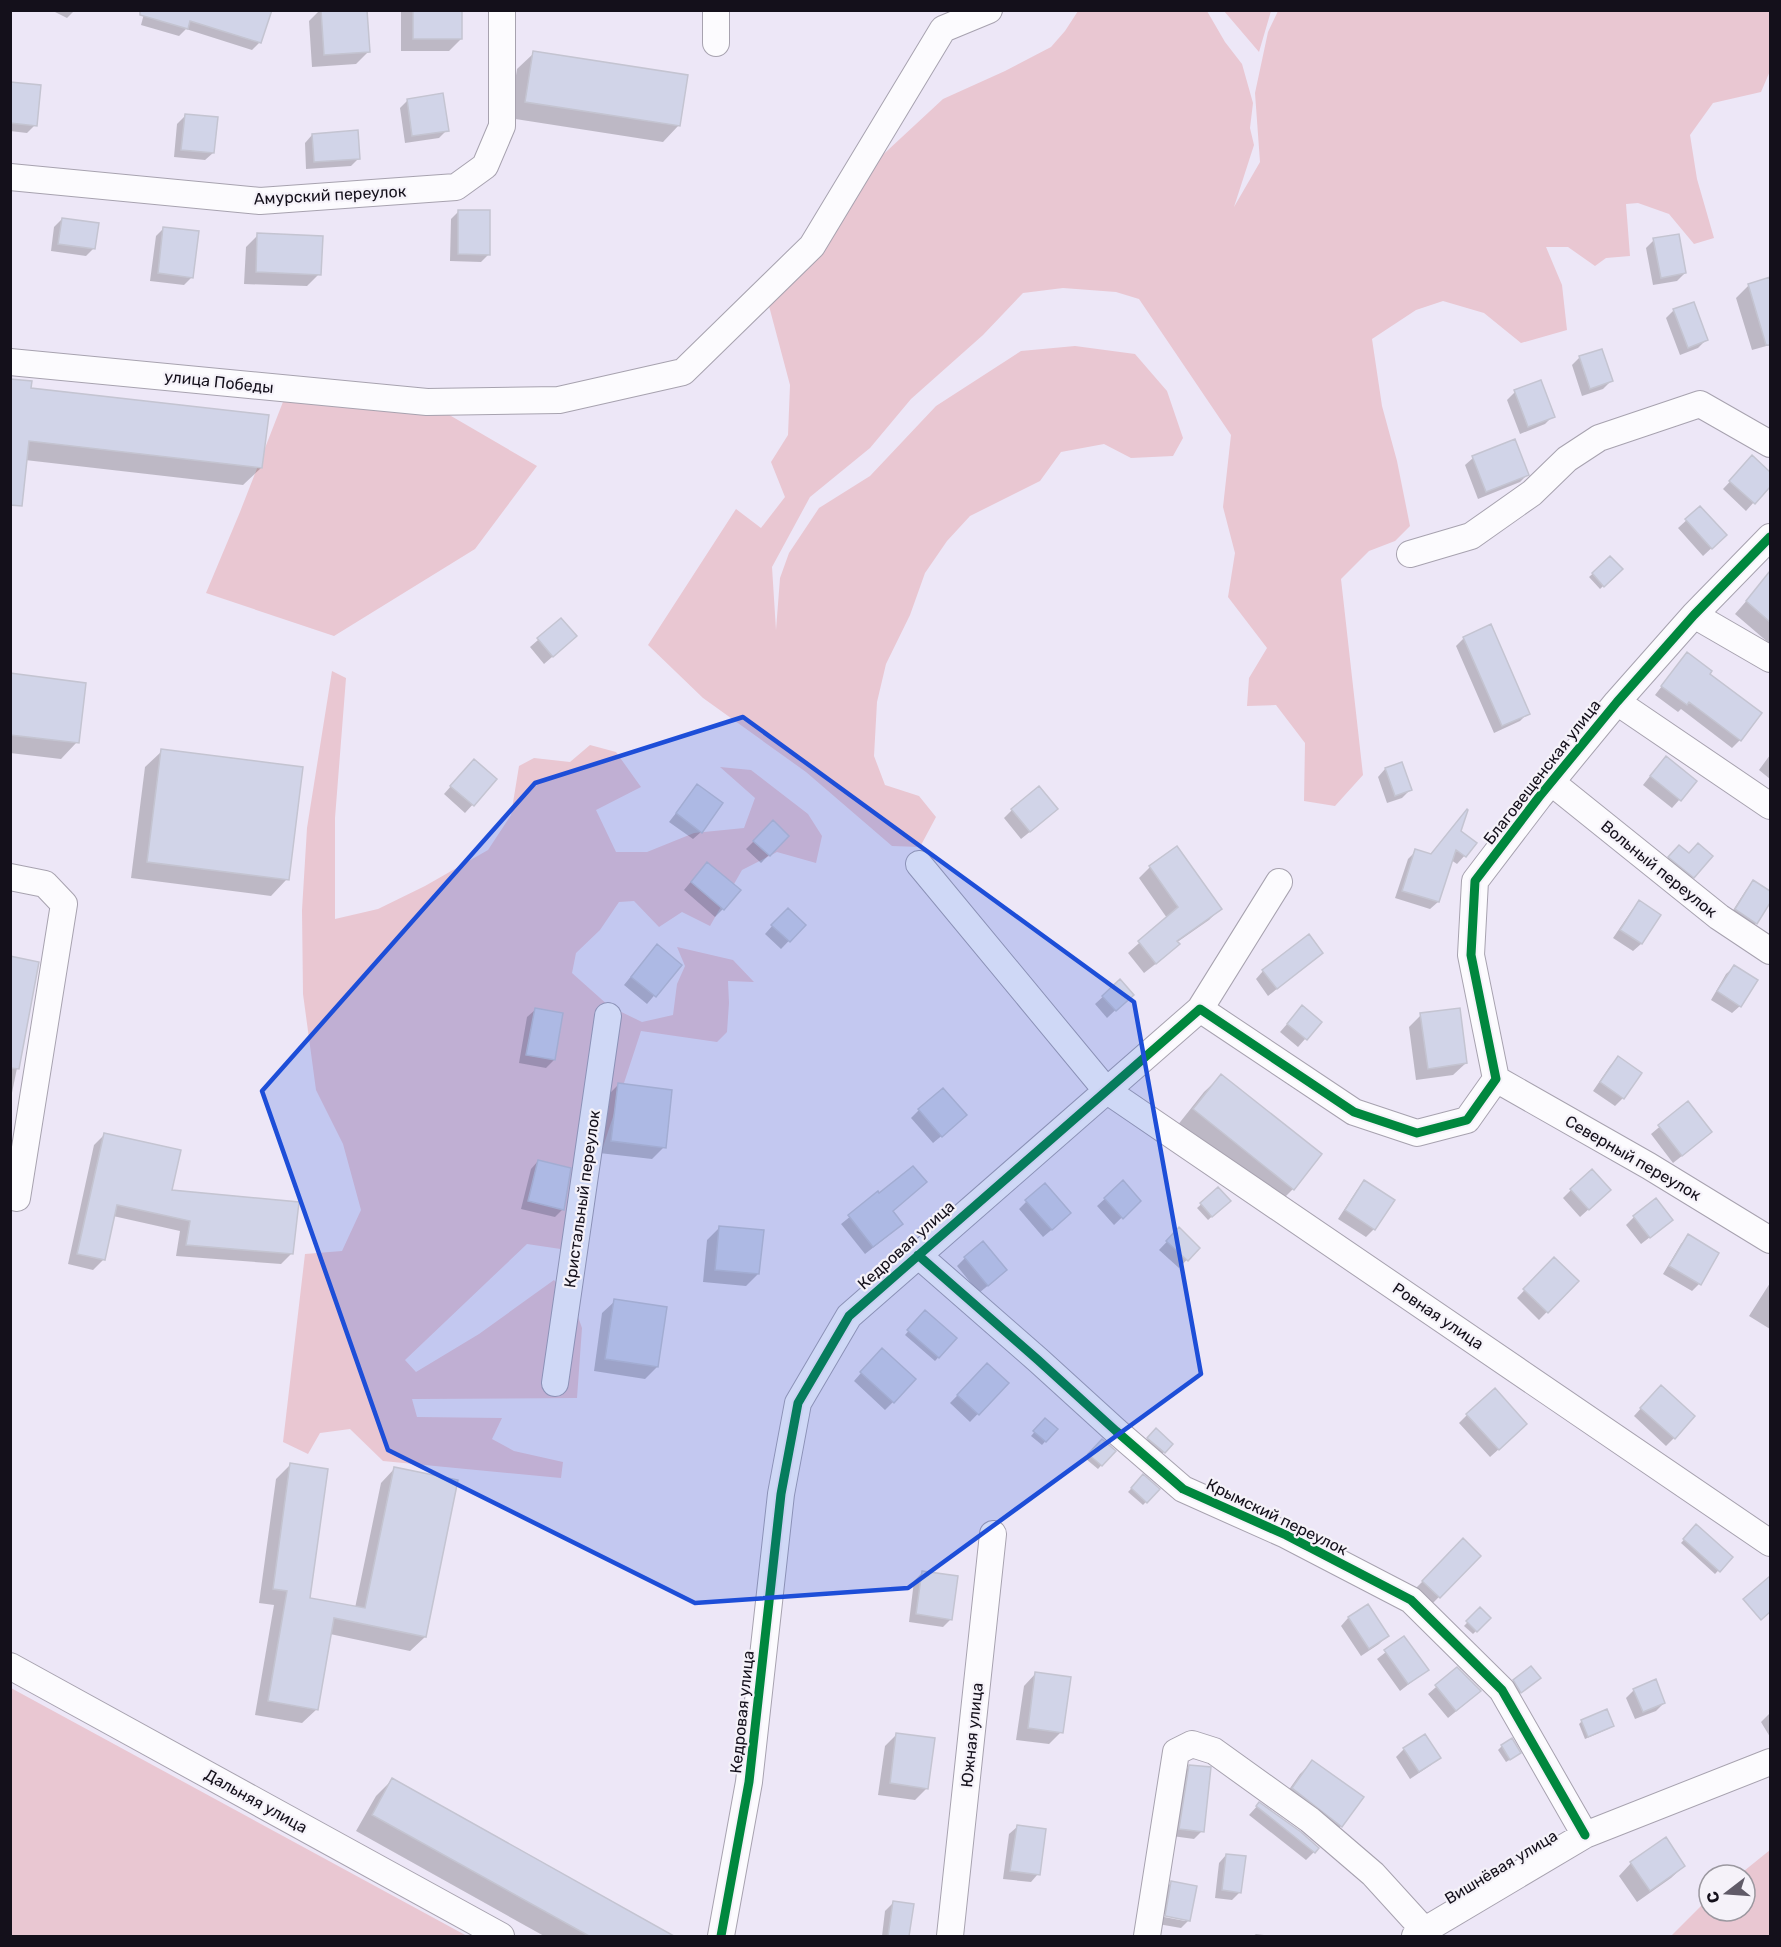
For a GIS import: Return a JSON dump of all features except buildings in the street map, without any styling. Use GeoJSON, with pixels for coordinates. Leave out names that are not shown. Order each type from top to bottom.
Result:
{"type":"FeatureCollection","features":[{"type":"Feature","properties":{"kind":"street","name":"Амурский переулок"},"geometry":{"type":"LineString","coordinates":[[10,177],[260,201],[456,187],[485,166],[502,126],[502,10]]}},
{"type":"Feature","properties":{"kind":"street"},"geometry":{"type":"LineString","coordinates":[[716,10],[716,43]]}},
{"type":"Feature","properties":{"kind":"street","name":"улица Победы"},"geometry":{"type":"LineString","coordinates":[[10,362],[427,402],[559,400],[683,372],[812,246],[943,29],[989,10]]}},
{"type":"Feature","properties":{"kind":"street"},"geometry":{"type":"LineString","coordinates":[[1410,554],[1471,536],[1532,493],[1567,459],[1599,438],[1700,404],[1770,444]]}},
{"type":"Feature","properties":{"kind":"street","name":"Благовещенская улица"},"geometry":{"type":"LineString","coordinates":[[1496,1078],[1471,955],[1475,881],[1551,782],[1617,702],[1694,615],[1770,537]]}},
{"type":"Feature","properties":{"kind":"street"},"geometry":{"type":"LineString","coordinates":[[1694,615],[1770,658]]}},
{"type":"Feature","properties":{"kind":"street"},"geometry":{"type":"LineString","coordinates":[[1617,702],[1770,806]]}},
{"type":"Feature","properties":{"kind":"street","name":"Вольный переулок"},"geometry":{"type":"LineString","coordinates":[[1551,782],[1719,917],[1770,951]]}},
{"type":"Feature","properties":{"kind":"street","name":"Ровная улица"},"geometry":{"type":"LineString","coordinates":[[919,864],[1106,1090],[1770,1543]]}},
{"type":"Feature","properties":{"kind":"street"},"geometry":{"type":"LineString","coordinates":[[10,877],[45,884],[64,904],[17,1198]]}},
{"type":"Feature","properties":{"kind":"street","name":"Кедровая улица"},"geometry":{"type":"LineString","coordinates":[[721,1936],[749,1782],[781,1494],[798,1403],[849,1316],[1200,1009],[1279,882]]}},
{"type":"Feature","properties":{"kind":"street"},"geometry":{"type":"LineString","coordinates":[[1200,1009],[1354,1112],[1417,1133],[1467,1120],[1496,1078]]}},
{"type":"Feature","properties":{"kind":"street","name":"Кристальный переулок"},"geometry":{"type":"LineString","coordinates":[[555,1383],[608,1016]]}},
{"type":"Feature","properties":{"kind":"street","name":"Северный переулок"},"geometry":{"type":"LineString","coordinates":[[1496,1078],[1649,1166],[1770,1240]]}},
{"type":"Feature","properties":{"kind":"street","name":"Крымский переулок"},"geometry":{"type":"LineString","coordinates":[[918,1255],[1183,1489],[1286,1535],[1411,1600],[1502,1690],[1585,1835]]}},
{"type":"Feature","properties":{"kind":"street","name":"Южная улица"},"geometry":{"type":"LineString","coordinates":[[950,1936],[993,1534]]}},
{"type":"Feature","properties":{"kind":"street","name":"Дальняя улица"},"geometry":{"type":"LineString","coordinates":[[10,1666],[501,1936]]}},
{"type":"Feature","properties":{"kind":"street"},"geometry":{"type":"LineString","coordinates":[[1146,1936],[1176,1752],[1192,1744],[1214,1751],[1310,1820],[1373,1874],[1420,1934]]}},
{"type":"Feature","properties":{"kind":"street","name":"Вишнёвая улица"},"geometry":{"type":"LineString","coordinates":[[1420,1934],[1585,1835],[1770,1762]]}},
{"type":"Feature","properties":{"kind":"highlighted area"},"geometry":{"type":"Polygon","coordinates":[[[743,717],[1134,1002],[1201,1374],[908,1588],[695,1603],[388,1450],[262,1091],[535,783],[743,717]]]}},
{"type":"Feature","properties":{"kind":"shaded area"},"geometry":{"type":"Polygon","coordinates":[[[1078,11],[1207,11],[1225,42],[1242,64],[1253,103],[1250,128],[1254,145],[1234,207],[1260,162],[1255,93],[1268,32],[1278,11],[1770,11],[1770,71],[1761,92],[1713,103],[1690,135],[1697,179],[1714,238],[1694,244],[1669,214],[1638,203],[1626,204],[1630,256],[1606,258],[1595,266],[1568,247],[1546,247],[1562,285],[1567,330],[1521,343],[1484,313],[1443,301],[1416,310],[1372,339],[1382,406],[1397,461],[1410,526],[1395,541],[1369,551],[1341,579],[1363,775],[1335,806],[1304,801],[1305,743],[1276,705],[1247,706],[1249,678],[1267,648],[1228,597],[1235,553],[1223,507],[1231,435],[1139,299],[1116,292],[1063,288],[1023,293],[983,335],[911,399],[870,448],[810,497],[772,567],[776,630],[780,578],[789,553],[819,508],[870,476],[936,406],[1021,351],[1075,346],[1135,354],[1167,391],[1183,438],[1173,456],[1131,458],[1104,444],[1061,452],[1040,481],[970,516],[947,541],[925,573],[910,615],[886,664],[877,702],[874,756],[885,785],[919,796],[936,817],[920,847],[892,846],[806,772],[703,698],[648,645],[736,509],[761,528],[785,497],[771,462],[788,435],[790,385],[769,306],[800,258],[874,163],[943,99],[1051,47],[1078,11]]]}},
{"type":"Feature","properties":{"kind":"shaded area"},"geometry":{"type":"Polygon","coordinates":[[[1224,11],[1271,11],[1259,52],[1224,11]]]}},
{"type":"Feature","properties":{"kind":"shaded area"},"geometry":{"type":"Polygon","coordinates":[[[288,389],[427,402],[537,466],[475,549],[334,636],[206,593],[288,389]]]}},
{"type":"Feature","properties":{"kind":"shaded area"},"geometry":{"type":"Polygon","coordinates":[[[332,671],[346,678],[335,818],[335,919],[378,909],[425,886],[488,850],[511,815],[519,766],[534,758],[570,762],[590,745],[616,752],[641,787],[596,810],[616,852],[647,852],[694,833],[744,828],[755,798],[720,767],[751,770],[808,814],[822,836],[816,863],[777,852],[742,870],[710,926],[682,912],[659,927],[634,901],[619,902],[600,930],[576,953],[572,973],[609,1006],[642,1022],[673,1015],[677,984],[685,966],[677,947],[733,960],[754,982],[728,981],[727,1032],[717,1042],[641,1031],[588,1193],[574,1251],[527,1244],[405,1360],[416,1372],[479,1334],[554,1280],[572,1300],[582,1328],[577,1398],[412,1399],[417,1417],[502,1418],[492,1439],[514,1451],[563,1462],[561,1478],[383,1461],[350,1429],[320,1433],[308,1454],[283,1442],[305,1254],[342,1251],[361,1210],[343,1144],[316,1090],[303,994],[302,910],[307,828],[332,671]]]}},
{"type":"Feature","properties":{"kind":"shaded area"},"geometry":{"type":"Polygon","coordinates":[[[11,1688],[467,1936],[11,1936],[11,1688]]]}},
{"type":"Feature","properties":{"kind":"shaded area"},"geometry":{"type":"Polygon","coordinates":[[[1770,1850],[1770,1936],[1671,1936],[1697,1910],[1697,1923],[1757,1923],[1757,1863],[1754,1863],[1770,1850]]]}},
{"type":"Feature","properties":{"kind":"cycle path"},"geometry":{"type":"LineString","coordinates":[[721,1936],[749,1782],[781,1494],[798,1403],[849,1316],[1200,1009],[1354,1112],[1417,1133],[1467,1120],[1496,1079],[1471,955],[1475,881],[1539,797],[1617,702],[1694,615],[1770,537]]}},
{"type":"Feature","properties":{"kind":"cycle path"},"geometry":{"type":"LineString","coordinates":[[918,1255],[1183,1489],[1286,1535],[1411,1600],[1502,1690],[1585,1835]]}}]}
